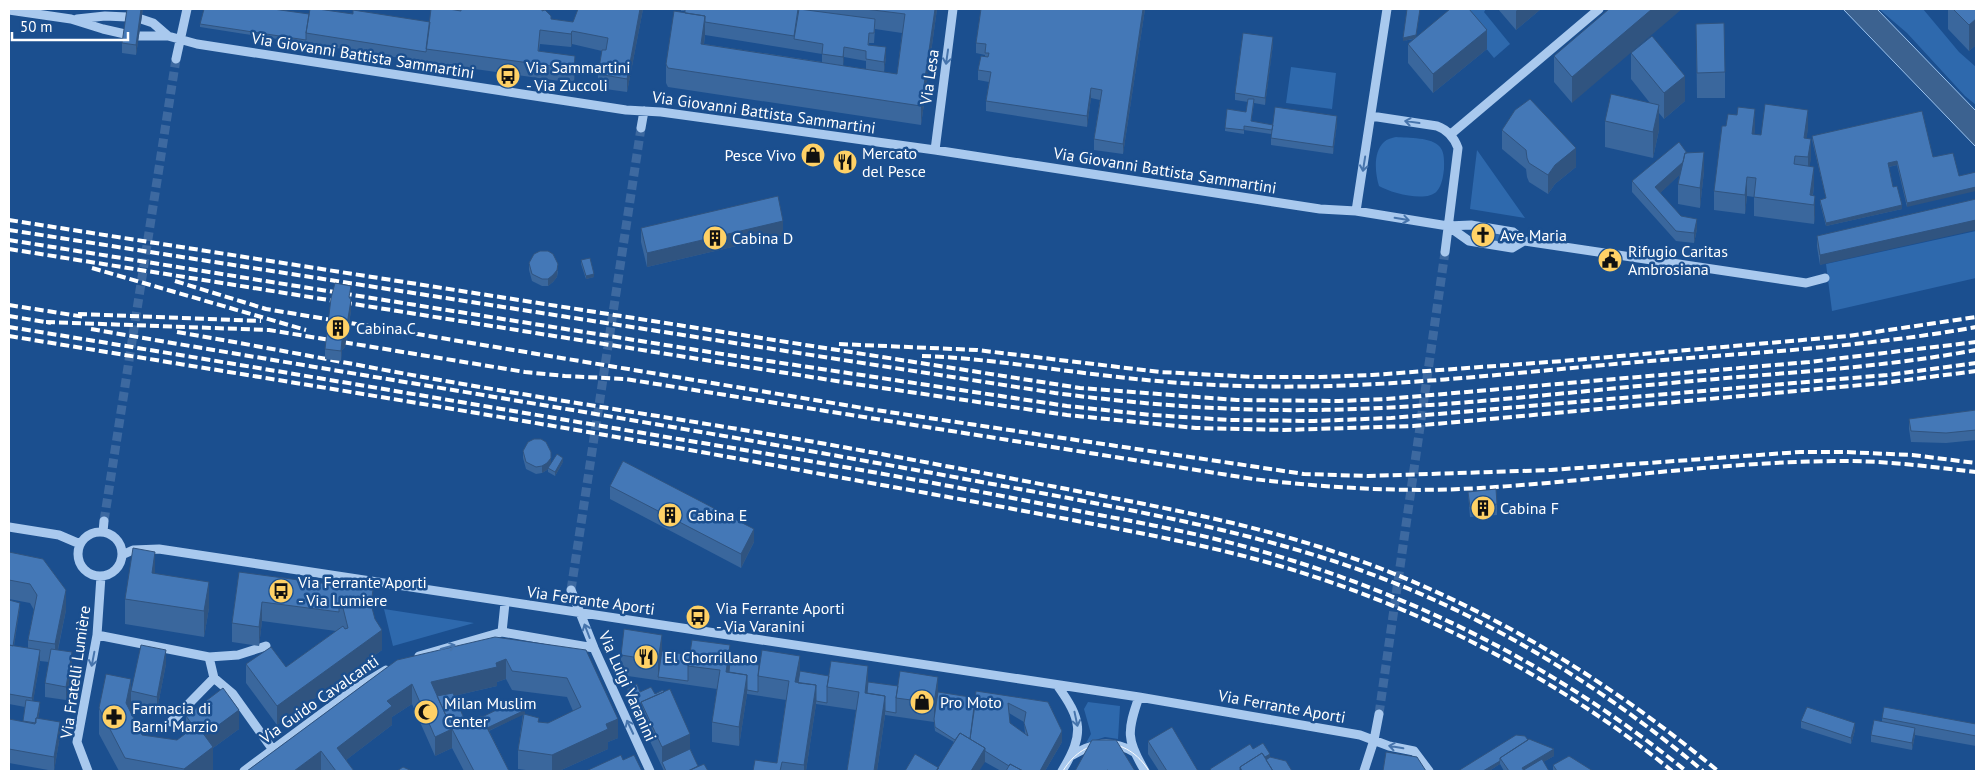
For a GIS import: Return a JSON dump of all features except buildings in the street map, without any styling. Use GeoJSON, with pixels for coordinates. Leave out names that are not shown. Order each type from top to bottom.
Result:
{"type":"FeatureCollection","features":[{"type":"Feature","properties":{"kind":"street"},"geometry":{"type":"LineString","coordinates":[[176,59],[187,9]]}},
{"type":"Feature","properties":{"kind":"street","name":"Via Lesa"},"geometry":{"type":"LineString","coordinates":[[934,150],[953,9]]}},
{"type":"Feature","properties":{"kind":"street"},"geometry":{"type":"LineString","coordinates":[[1356,212],[1387,9]]}},
{"type":"Feature","properties":{"kind":"street"},"geometry":{"type":"LineString","coordinates":[[1451,134],[1599,9]]}},
{"type":"Feature","properties":{"kind":"street"},"geometry":{"type":"LineString","coordinates":[[9,10],[71,19],[103,30],[125,34]]}},
{"type":"Feature","properties":{"kind":"street"},"geometry":{"type":"LineString","coordinates":[[71,19],[105,16],[128,17]]}},
{"type":"Feature","properties":{"kind":"street","name":"Via Giovanni Battista Sammartini"},"geometry":{"type":"LineString","coordinates":[[141,19],[153,23],[168,36]]}},
{"type":"Feature","properties":{"kind":"street","name":"Via Giovanni Battista Sammartini"},"geometry":{"type":"LineString","coordinates":[[139,36],[168,36],[196,44],[644,111],[934,150],[1320,209],[1356,212],[1448,226]]}},
{"type":"Feature","properties":{"kind":"street"},"geometry":{"type":"LineString","coordinates":[[641,128],[644,111]]}},
{"type":"Feature","properties":{"kind":"street"},"geometry":{"type":"LineString","coordinates":[[1371,116],[1437,126],[1451,134],[1458,148],[1445,252]]}},
{"type":"Feature","properties":{"kind":"street"},"geometry":{"type":"LineString","coordinates":[[1448,226],[1471,225],[1513,232],[1524,241],[1806,282],[1826,278]]}},
{"type":"Feature","properties":{"kind":"street"},"geometry":{"type":"LineString","coordinates":[[1448,226],[1469,241],[1512,248],[1524,241]]}},
{"type":"Feature","properties":{"kind":"street"},"geometry":{"type":"LineString","coordinates":[[103,532],[104,521]]}},
{"type":"Feature","properties":{"kind":"street"},"geometry":{"type":"LineString","coordinates":[[9,527],[59,535],[80,544]]}},
{"type":"Feature","properties":{"kind":"street"},"geometry":{"type":"LineString","coordinates":[[103,532],[118,542],[122,555],[118,567],[113,572],[101,576],[88,573],[80,564],[78,551],[80,544],[90,535],[103,532]]}},
{"type":"Feature","properties":{"kind":"street","name":"Via Ferrante Aporti"},"geometry":{"type":"LineString","coordinates":[[122,555],[133,550],[159,550],[1138,697],[1360,735],[1389,746],[1414,751],[1429,771]]}},
{"type":"Feature","properties":{"kind":"street","name":"Via Fratelli Lumière"},"geometry":{"type":"LineString","coordinates":[[88,771],[77,742],[98,635],[101,576]]}},
{"type":"Feature","properties":{"kind":"street","name":"Via Luigi Varanini"},"geometry":{"type":"LineString","coordinates":[[571,590],[594,648],[650,771]]}},
{"type":"Feature","properties":{"kind":"street"},"geometry":{"type":"LineString","coordinates":[[502,632],[505,603]]}},
{"type":"Feature","properties":{"kind":"street"},"geometry":{"type":"LineString","coordinates":[[410,659],[502,632],[594,648]]}},
{"type":"Feature","properties":{"kind":"street"},"geometry":{"type":"LineString","coordinates":[[98,635],[209,657],[238,655],[266,646]]}},
{"type":"Feature","properties":{"kind":"street"},"geometry":{"type":"LineString","coordinates":[[209,657],[214,678],[233,694],[272,750]]}},
{"type":"Feature","properties":{"kind":"street","name":"Via Guido Cavalcanti"},"geometry":{"type":"LineString","coordinates":[[244,771],[356,688],[395,665]]}},
{"type":"Feature","properties":{"kind":"street"},"geometry":{"type":"LineString","coordinates":[[171,722],[214,678]]}},
{"type":"Feature","properties":{"kind":"street"},"geometry":{"type":"LineString","coordinates":[[1057,685],[1072,707],[1076,720],[1077,740],[1062,771]]}},
{"type":"Feature","properties":{"kind":"street"},"geometry":{"type":"LineString","coordinates":[[1138,697],[1130,728],[1134,752],[1146,771]]}},
{"type":"Feature","properties":{"kind":"street"},"geometry":{"type":"LineString","coordinates":[[1364,771],[1374,740],[1379,714]]}},
{"type":"Feature","properties":{"kind":"street"},"geometry":{"type":"LineString","coordinates":[[1070,757],[1090,745],[1103,743],[1122,746],[1134,752]]}},
{"type":"Feature","properties":{"kind":"shaded area"},"geometry":{"type":"Polygon","coordinates":[[[1456,9],[1486,9],[1484,12],[1510,44],[1494,58],[1456,9]]]}},
{"type":"Feature","properties":{"kind":"shaded area"},"geometry":{"type":"Polygon","coordinates":[[[1843,9],[1877,9],[1976,111],[1976,147],[1843,9]]]}},
{"type":"Feature","properties":{"kind":"shaded area"},"geometry":{"type":"Polygon","coordinates":[[[1879,9],[1923,9],[1959,52],[1976,67],[1976,105],[1965,96],[1907,33],[1879,9]]]}},
{"type":"Feature","properties":{"kind":"shaded area"},"geometry":{"type":"Polygon","coordinates":[[[1291,67],[1336,73],[1332,109],[1286,103],[1291,67]]]}},
{"type":"Feature","properties":{"kind":"shaded area"},"geometry":{"type":"Polygon","coordinates":[[[1396,137],[1431,141],[1442,149],[1444,161],[1443,178],[1439,189],[1432,195],[1409,196],[1379,186],[1376,169],[1378,151],[1385,141],[1396,137]]]}},
{"type":"Feature","properties":{"kind":"shaded area"},"geometry":{"type":"Polygon","coordinates":[[[1477,150],[1525,218],[1470,209],[1477,150]]]}},
{"type":"Feature","properties":{"kind":"shaded area"},"geometry":{"type":"Polygon","coordinates":[[[1475,231],[1510,236],[1513,237],[1513,241],[1510,243],[1476,238],[1474,235],[1475,231]]]}},
{"type":"Feature","properties":{"kind":"shaded area"},"geometry":{"type":"Polygon","coordinates":[[[1976,231],[1976,278],[1832,311],[1826,264],[1976,231]]]}},
{"type":"Feature","properties":{"kind":"shaded area"},"geometry":{"type":"Polygon","coordinates":[[[384,609],[474,623],[393,646],[384,609]]]}},
{"type":"Feature","properties":{"kind":"shaded area"},"geometry":{"type":"Polygon","coordinates":[[[1088,702],[1120,706],[1118,739],[1105,737],[1086,743],[1091,734],[1084,709],[1088,702]]]}},
{"type":"Feature","properties":{"kind":"tunnel"},"geometry":{"type":"LineString","coordinates":[[104,521],[176,59]]}},
{"type":"Feature","properties":{"kind":"tunnel"},"geometry":{"type":"LineString","coordinates":[[571,590],[641,128]]}},
{"type":"Feature","properties":{"kind":"tunnel"},"geometry":{"type":"LineString","coordinates":[[1379,714],[1445,252]]}},
{"type":"Feature","properties":{"kind":"tram line"},"geometry":{"type":"LineString","coordinates":[[1063,771],[1072,759],[1083,750],[1094,745],[1106,744],[1118,745],[1129,751],[1140,759],[1149,771]]}},
{"type":"Feature","properties":{"kind":"railway"},"geometry":{"type":"LineString","coordinates":[[9,220],[1080,388],[1237,400],[1339,401],[1386,399],[1809,362],[1976,342]]}},
{"type":"Feature","properties":{"kind":"railway"},"geometry":{"type":"LineString","coordinates":[[9,230],[1055,393],[1194,407],[1294,410],[1402,407],[1824,370],[1900,362],[1976,350]]}},
{"type":"Feature","properties":{"kind":"railway"},"geometry":{"type":"LineString","coordinates":[[9,240],[722,354],[1067,406],[1152,415],[1230,420],[1314,421],[1391,418],[1887,375],[1976,363]]}},
{"type":"Feature","properties":{"kind":"railway"},"geometry":{"type":"LineString","coordinates":[[9,249],[855,384],[1067,415],[1196,428],[1284,430],[1413,426],[1884,383],[1976,371]]}},
{"type":"Feature","properties":{"kind":"railway"},"geometry":{"type":"LineString","coordinates":[[92,268],[306,330]]}},
{"type":"Feature","properties":{"kind":"railway"},"geometry":{"type":"LineString","coordinates":[[175,281],[266,309],[869,409],[1304,474],[1368,476],[1551,470],[1800,452],[1912,455],[1976,463]]}},
{"type":"Feature","properties":{"kind":"railway"},"geometry":{"type":"LineString","coordinates":[[9,305],[85,317]]}},
{"type":"Feature","properties":{"kind":"railway"},"geometry":{"type":"LineString","coordinates":[[78,314],[261,321]]}},
{"type":"Feature","properties":{"kind":"railway"},"geometry":{"type":"LineString","coordinates":[[9,316],[51,323]]}},
{"type":"Feature","properties":{"kind":"railway"},"geometry":{"type":"LineString","coordinates":[[839,344],[977,350],[1160,372],[1255,377],[1320,377],[1563,361],[1848,336],[1976,317]]}},
{"type":"Feature","properties":{"kind":"railway"},"geometry":{"type":"LineString","coordinates":[[46,322],[269,330],[525,372],[625,379],[1253,479],[1305,484],[1409,490],[1461,489],[1701,468],[1845,461],[1878,462],[1976,472]]}},
{"type":"Feature","properties":{"kind":"railway"},"geometry":{"type":"LineString","coordinates":[[9,327],[861,470],[1147,524],[1250,548],[1310,566],[1368,587],[1425,610],[1480,637],[1533,666],[1585,698],[1636,733],[1686,771]]}},
{"type":"Feature","properties":{"kind":"railway"},"geometry":{"type":"LineString","coordinates":[[922,356],[989,361],[1191,384],[1293,387],[1341,386],[1436,380],[1846,345],[1976,327]]}},
{"type":"Feature","properties":{"kind":"railway"},"geometry":{"type":"LineString","coordinates":[[91,329],[933,473],[1151,514],[1255,538],[1360,570],[1452,608],[1540,655],[1583,682],[1624,710],[1703,771]]}},
{"type":"Feature","properties":{"kind":"railway"},"geometry":{"type":"LineString","coordinates":[[177,332],[472,386],[780,436],[929,463],[1188,513],[1297,540],[1369,564],[1416,583],[1463,604],[1508,628],[1595,680],[1678,739],[1718,771]]}},
{"type":"Feature","properties":{"kind":"railway"},"geometry":{"type":"LineString","coordinates":[[9,336],[610,436],[987,504],[1187,543],[1280,566],[1385,602],[1486,649],[1583,706],[1629,737],[1672,771]]}},
{"type":"Feature","properties":{"kind":"place","name":"Via Sammartini - Via Zuccoli"},"geometry":{"type":"Point","coordinates":[508,76]}},
{"type":"Feature","properties":{"kind":"place","name":"Pesce Vivo"},"geometry":{"type":"Point","coordinates":[813,155]}},
{"type":"Feature","properties":{"kind":"place","name":"Mercato del Pesce"},"geometry":{"type":"Point","coordinates":[845,162]}},
{"type":"Feature","properties":{"kind":"place","name":"Ave Maria"},"geometry":{"type":"Point","coordinates":[1483,235]}},
{"type":"Feature","properties":{"kind":"place","name":"Cabina D"},"geometry":{"type":"Point","coordinates":[715,238]}},
{"type":"Feature","properties":{"kind":"place","name":"Rifugio Caritas Ambrosiana"},"geometry":{"type":"Point","coordinates":[1610,260]}},
{"type":"Feature","properties":{"kind":"place","name":"Cabina C"},"geometry":{"type":"Point","coordinates":[338,328]}},
{"type":"Feature","properties":{"kind":"place","name":"Cabina F"},"geometry":{"type":"Point","coordinates":[1483,508]}},
{"type":"Feature","properties":{"kind":"place","name":"Cabina E"},"geometry":{"type":"Point","coordinates":[670,515]}},
{"type":"Feature","properties":{"kind":"place","name":"Via Ferrante Aporti - Via Lumiere"},"geometry":{"type":"Point","coordinates":[281,591]}},
{"type":"Feature","properties":{"kind":"place","name":"Via Ferrante Aporti - Via Varanini"},"geometry":{"type":"Point","coordinates":[698,617]}},
{"type":"Feature","properties":{"kind":"place","name":"El Chorrillano"},"geometry":{"type":"Point","coordinates":[646,657]}},
{"type":"Feature","properties":{"kind":"place","name":"Pro Moto"},"geometry":{"type":"Point","coordinates":[922,702]}},
{"type":"Feature","properties":{"kind":"place","name":"Milan Muslim Center"},"geometry":{"type":"Point","coordinates":[426,712]}},
{"type":"Feature","properties":{"kind":"place","name":"Farmacia di Barni Marzio"},"geometry":{"type":"Point","coordinates":[114,717]}}]}
